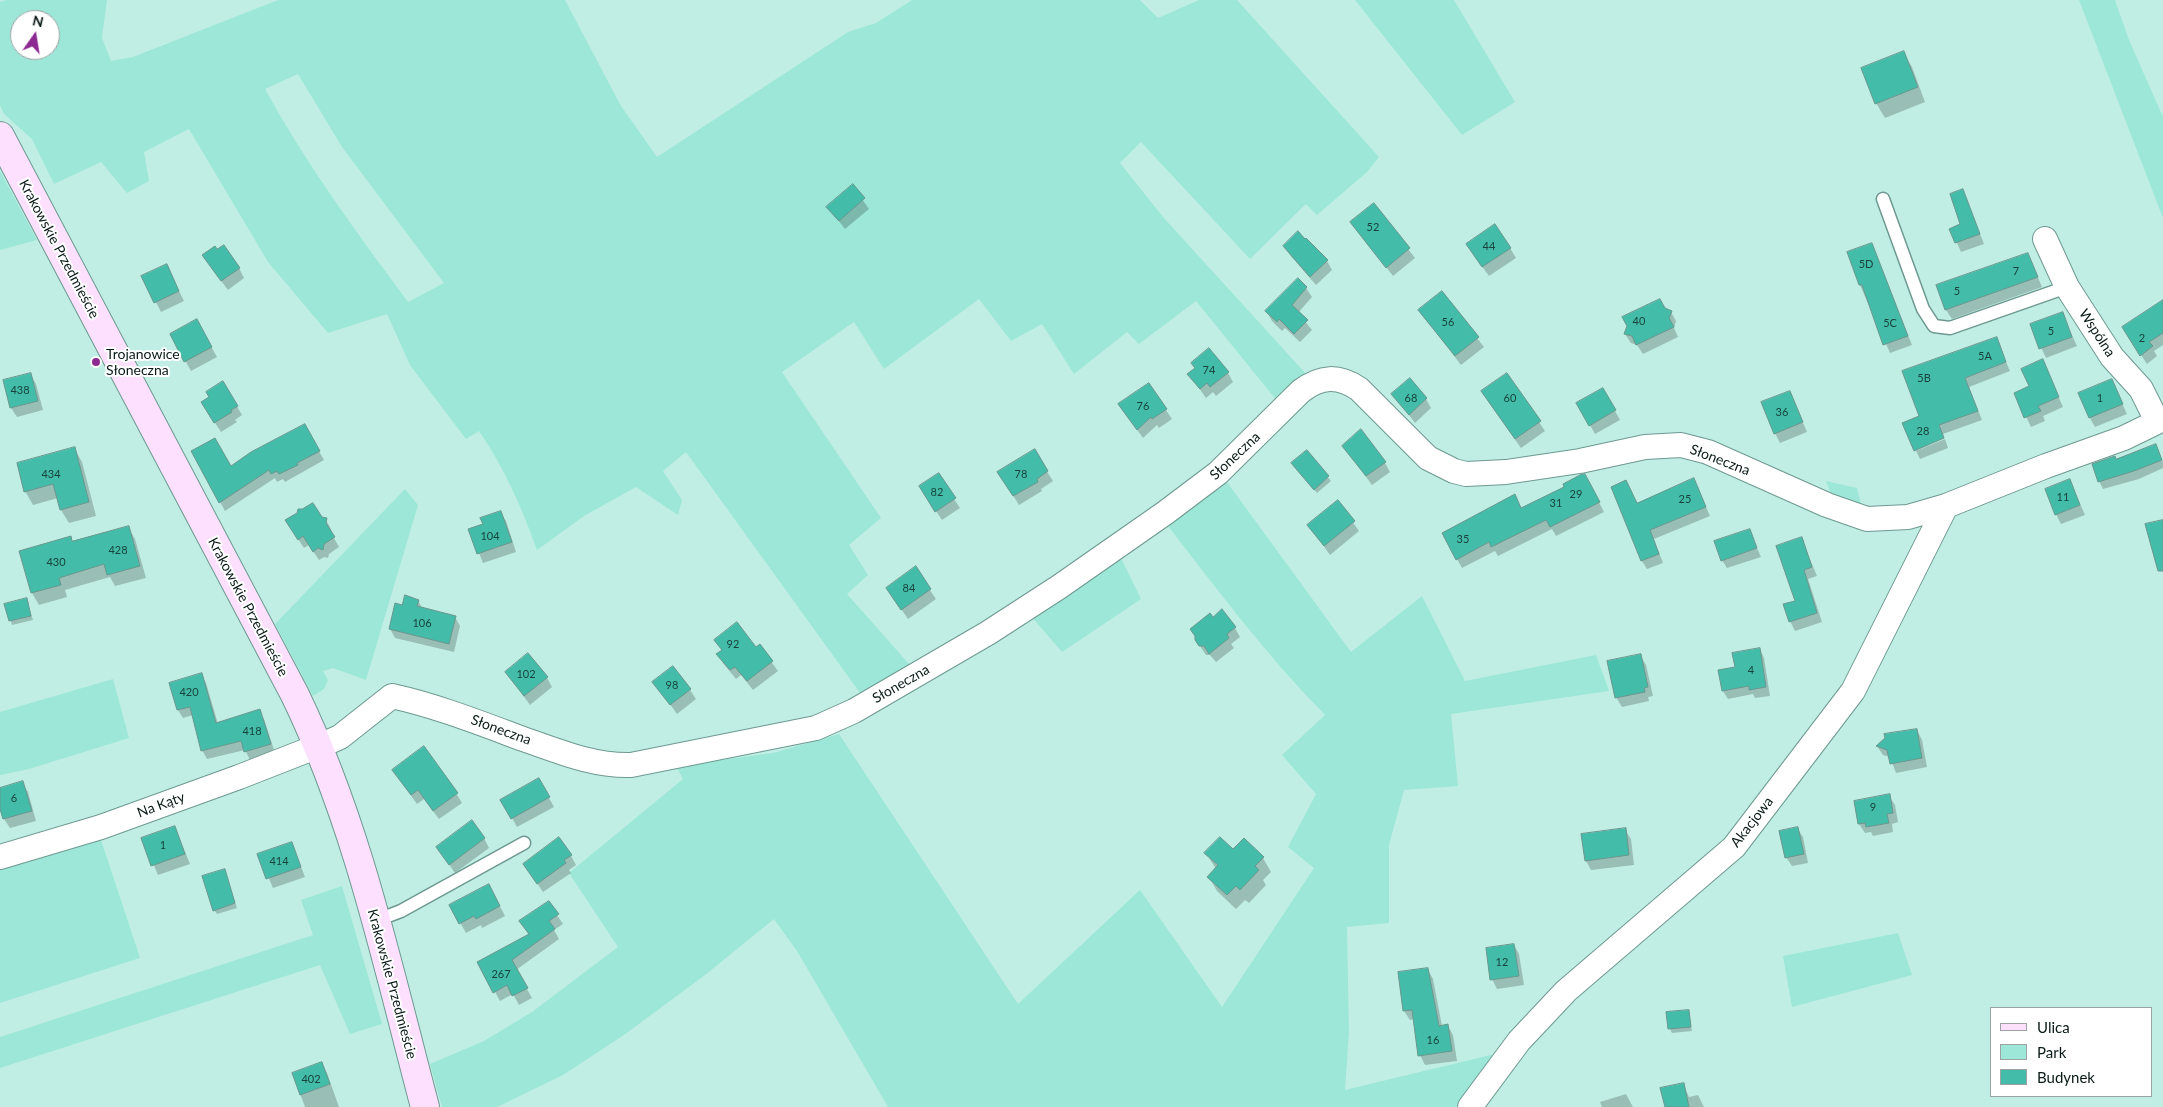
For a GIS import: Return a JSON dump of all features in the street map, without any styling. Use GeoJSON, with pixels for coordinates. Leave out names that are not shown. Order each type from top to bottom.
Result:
{"type":"FeatureCollection","features":[{"type":"Feature","properties":{"kind":"main road","name":"Krakowskie Przedmieście"},"geometry":{"type":"LineString","coordinates":[[0,136],[295,695],[319,745],[344,811],[425,1107]]}},
{"type":"Feature","properties":{"kind":"street","name":"Wspólna"},"geometry":{"type":"LineString","coordinates":[[2045,239],[2068,287],[2112,357],[2141,390],[2160,420]]}},
{"type":"Feature","properties":{"kind":"street","name":"Słoneczna"},"geometry":{"type":"LineString","coordinates":[[319,745],[340,737],[392,696],[430,704],[567,754],[618,765],[631,765],[816,728],[833,722],[988,633],[1059,587],[1165,513],[1218,473],[1311,384],[1330,378],[1348,382],[1358,389],[1428,458],[1454,471],[1466,474],[1506,472],[1580,462],[1645,447],[1680,445],[1708,452],[1827,505],[1867,519],[1908,517],[1946,506],[2046,466],[2124,438],[2160,420]]}},
{"type":"Feature","properties":{"kind":"street","name":"Akacjowa"},"geometry":{"type":"LineString","coordinates":[[1470,1107],[1519,1041],[1566,991],[1734,847],[1853,691],[1946,506]]}},
{"type":"Feature","properties":{"kind":"street","name":"Na Kąty"},"geometry":{"type":"LineString","coordinates":[[0,857],[101,827],[239,777],[319,745]]}},
{"type":"Feature","properties":{"kind":"lane"},"geometry":{"type":"LineString","coordinates":[[1883,199],[1923,309],[1934,326],[1950,328],[2068,287]]}},
{"type":"Feature","properties":{"kind":"lane"},"geometry":{"type":"LineString","coordinates":[[375,921],[401,911],[430,896],[524,843]]}},
{"type":"Feature","properties":{"kind":"green space"},"geometry":{"type":"Polygon","coordinates":[[[6,0],[107,0],[102,38],[111,61],[133,57],[278,0],[565,0],[621,106],[657,157],[848,32],[876,23],[912,0],[1140,0],[1158,18],[1199,0],[1237,0],[1379,157],[1367,172],[1317,215],[1306,204],[1250,259],[1141,142],[1120,163],[1163,217],[1307,375],[1278,402],[1196,301],[1139,344],[1127,332],[1074,374],[1042,324],[1011,341],[979,299],[884,369],[854,322],[782,372],[881,518],[849,545],[868,575],[847,594],[910,665],[863,697],[686,452],[663,471],[682,500],[678,515],[636,487],[584,516],[537,550],[512,488],[488,445],[479,431],[466,439],[410,365],[387,314],[328,333],[268,262],[189,129],[144,152],[149,181],[127,193],[101,162],[54,184],[32,139],[4,114],[0,105],[0,2],[6,0]],[[298,74],[265,89],[297,144],[333,198],[408,302],[444,283],[342,147],[298,74]]]}},
{"type":"Feature","properties":{"kind":"green space"},"geometry":{"type":"Polygon","coordinates":[[[1355,0],[1454,0],[1515,102],[1462,135],[1355,0]]]}},
{"type":"Feature","properties":{"kind":"green space"},"geometry":{"type":"Polygon","coordinates":[[[2079,0],[2115,0],[2129,40],[2163,117],[2163,218],[2079,0]]]}},
{"type":"Feature","properties":{"kind":"green space"},"geometry":{"type":"Polygon","coordinates":[[[0,171],[37,240],[0,250],[0,171]]]}},
{"type":"Feature","properties":{"kind":"green space"},"geometry":{"type":"Polygon","coordinates":[[[1224,478],[1351,652],[1422,596],[1465,681],[1596,655],[1609,691],[1451,714],[1458,786],[1404,790],[1389,845],[1389,923],[1347,927],[1349,1032],[1345,1090],[1499,1053],[1456,1107],[888,1107],[797,951],[774,919],[705,975],[624,1035],[563,1075],[497,1107],[442,1107],[430,1064],[484,1041],[532,1012],[618,947],[569,873],[683,779],[676,766],[773,753],[839,734],[1018,1004],[1140,890],[1222,1007],[1314,868],[1288,847],[1316,794],[1282,755],[1325,715],[1262,645],[1165,522],[1224,478]]]}},
{"type":"Feature","properties":{"kind":"green space"},"geometry":{"type":"Polygon","coordinates":[[[1826,481],[1857,488],[1863,512],[1835,504],[1826,481]]]}},
{"type":"Feature","properties":{"kind":"green space"},"geometry":{"type":"Polygon","coordinates":[[[405,489],[418,505],[366,680],[333,668],[323,671],[328,680],[324,689],[313,696],[275,624],[405,489]]]}},
{"type":"Feature","properties":{"kind":"green space"},"geometry":{"type":"Polygon","coordinates":[[[1119,554],[1141,599],[1062,652],[1031,616],[1119,554]]]}},
{"type":"Feature","properties":{"kind":"green space"},"geometry":{"type":"Polygon","coordinates":[[[113,679],[129,738],[29,769],[0,775],[0,712],[113,679]]]}},
{"type":"Feature","properties":{"kind":"green space"},"geometry":{"type":"Polygon","coordinates":[[[99,834],[140,958],[0,1003],[0,863],[99,834]]]}},
{"type":"Feature","properties":{"kind":"green space"},"geometry":{"type":"Polygon","coordinates":[[[342,886],[382,1024],[350,1034],[320,965],[0,1068],[0,1037],[313,935],[301,900],[342,886]]]}},
{"type":"Feature","properties":{"kind":"green space"},"geometry":{"type":"Polygon","coordinates":[[[1898,933],[1912,975],[1792,1007],[1783,956],[1898,933]]]}},
{"type":"Feature","properties":{"kind":"building"},"geometry":{"type":"Polygon","coordinates":[[[1904,51],[1918,87],[1875,104],[1861,68],[1904,51]]]}},
{"type":"Feature","properties":{"kind":"building"},"geometry":{"type":"Polygon","coordinates":[[[853,184],[865,198],[839,221],[826,207],[853,184]]]}},
{"type":"Feature","properties":{"kind":"building"},"geometry":{"type":"Polygon","coordinates":[[[1963,189],[1980,234],[1955,243],[1949,229],[1960,224],[1950,194],[1963,189]]]}},
{"type":"Feature","properties":{"kind":"building"},"geometry":{"type":"Polygon","coordinates":[[[1374,203],[1410,248],[1386,268],[1350,222],[1374,203]]]}},
{"type":"Feature","properties":{"kind":"building"},"geometry":{"type":"Polygon","coordinates":[[[1495,224],[1511,248],[1482,267],[1466,244],[1495,224]]]}},
{"type":"Feature","properties":{"kind":"building"},"geometry":{"type":"Polygon","coordinates":[[[1298,231],[1328,260],[1310,277],[1283,246],[1298,231]]]}},
{"type":"Feature","properties":{"kind":"building"},"geometry":{"type":"Polygon","coordinates":[[[1872,243],[1908,336],[1883,345],[1862,285],[1859,285],[1847,252],[1872,243]]]}},
{"type":"Feature","properties":{"kind":"building"},"geometry":{"type":"Polygon","coordinates":[[[224,245],[240,268],[221,281],[202,255],[215,246],[217,249],[224,245]]]}},
{"type":"Feature","properties":{"kind":"building"},"geometry":{"type":"Polygon","coordinates":[[[2028,253],[2038,277],[1945,310],[1936,285],[2028,253]]]}},
{"type":"Feature","properties":{"kind":"building"},"geometry":{"type":"Polygon","coordinates":[[[167,264],[179,291],[154,303],[141,276],[167,264]]]}},
{"type":"Feature","properties":{"kind":"building"},"geometry":{"type":"Polygon","coordinates":[[[1298,278],[1307,287],[1292,305],[1308,320],[1294,334],[1279,319],[1277,322],[1265,311],[1298,278]]]}},
{"type":"Feature","properties":{"kind":"building"},"geometry":{"type":"Polygon","coordinates":[[[1442,291],[1479,337],[1455,356],[1418,310],[1442,291]]]}},
{"type":"Feature","properties":{"kind":"building"},"geometry":{"type":"Polygon","coordinates":[[[1660,299],[1665,308],[1672,311],[1669,318],[1674,327],[1636,345],[1632,336],[1624,334],[1627,326],[1622,317],[1660,299]]]}},
{"type":"Feature","properties":{"kind":"building"},"geometry":{"type":"Polygon","coordinates":[[[2163,300],[2163,333],[2149,342],[2153,346],[2140,356],[2122,327],[2163,300]]]}},
{"type":"Feature","properties":{"kind":"building"},"geometry":{"type":"Polygon","coordinates":[[[2063,312],[2072,337],[2039,349],[2030,324],[2063,312]]]}},
{"type":"Feature","properties":{"kind":"building"},"geometry":{"type":"Polygon","coordinates":[[[197,319],[212,347],[184,362],[170,334],[197,319]]]}},
{"type":"Feature","properties":{"kind":"building"},"geometry":{"type":"Polygon","coordinates":[[[1997,337],[2006,362],[1965,378],[1978,411],[1939,425],[1944,438],[1914,451],[1902,423],[1919,416],[1902,371],[1997,337]]]}},
{"type":"Feature","properties":{"kind":"building"},"geometry":{"type":"Polygon","coordinates":[[[1209,348],[1229,372],[1210,387],[1207,383],[1200,389],[1187,374],[1195,368],[1191,363],[1209,348]]]}},
{"type":"Feature","properties":{"kind":"building"},"geometry":{"type":"Polygon","coordinates":[[[2043,359],[2059,397],[2038,406],[2041,411],[2024,418],[2014,393],[2029,386],[2021,369],[2043,359]]]}},
{"type":"Feature","properties":{"kind":"building"},"geometry":{"type":"Polygon","coordinates":[[[31,373],[38,401],[10,408],[3,380],[31,373]]]}},
{"type":"Feature","properties":{"kind":"building"},"geometry":{"type":"Polygon","coordinates":[[[1507,373],[1541,421],[1515,439],[1481,391],[1507,373]]]}},
{"type":"Feature","properties":{"kind":"building"},"geometry":{"type":"Polygon","coordinates":[[[1410,378],[1427,398],[1409,415],[1391,394],[1410,378]]]}},
{"type":"Feature","properties":{"kind":"building"},"geometry":{"type":"Polygon","coordinates":[[[2112,379],[2123,404],[2089,418],[2078,393],[2112,379]]]}},
{"type":"Feature","properties":{"kind":"building"},"geometry":{"type":"Polygon","coordinates":[[[223,381],[238,406],[214,423],[201,402],[209,397],[206,392],[223,381]]]}},
{"type":"Feature","properties":{"kind":"building"},"geometry":{"type":"Polygon","coordinates":[[[1149,383],[1167,409],[1152,419],[1151,417],[1137,430],[1118,404],[1149,383]]]}},
{"type":"Feature","properties":{"kind":"building"},"geometry":{"type":"Polygon","coordinates":[[[1603,388],[1616,410],[1589,426],[1576,403],[1603,388]]]}},
{"type":"Feature","properties":{"kind":"building"},"geometry":{"type":"Polygon","coordinates":[[[1790,391],[1803,422],[1774,434],[1761,402],[1790,391]]]}},
{"type":"Feature","properties":{"kind":"building"},"geometry":{"type":"Polygon","coordinates":[[[305,424],[320,451],[279,474],[277,471],[271,474],[269,470],[219,503],[191,451],[215,438],[231,466],[251,452],[305,424]]]}},
{"type":"Feature","properties":{"kind":"building"},"geometry":{"type":"Polygon","coordinates":[[[1361,429],[1386,462],[1366,476],[1342,446],[1361,429]]]}},
{"type":"Feature","properties":{"kind":"building"},"geometry":{"type":"Polygon","coordinates":[[[2156,444],[2162,460],[2098,482],[2092,464],[2115,456],[2116,459],[2156,444]]]}},
{"type":"Feature","properties":{"kind":"building"},"geometry":{"type":"Polygon","coordinates":[[[75,447],[89,502],[60,510],[53,484],[24,492],[17,463],[75,447]]]}},
{"type":"Feature","properties":{"kind":"building"},"geometry":{"type":"Polygon","coordinates":[[[1035,449],[1048,471],[1037,479],[1038,482],[1013,496],[997,472],[1035,449]]]}},
{"type":"Feature","properties":{"kind":"building"},"geometry":{"type":"Polygon","coordinates":[[[1307,450],[1329,476],[1314,490],[1291,463],[1307,450]]]}},
{"type":"Feature","properties":{"kind":"building"},"geometry":{"type":"Polygon","coordinates":[[[939,473],[956,498],[935,512],[919,486],[939,473]]]}},
{"type":"Feature","properties":{"kind":"building"},"geometry":{"type":"Polygon","coordinates":[[[1585,474],[1600,502],[1550,527],[1546,520],[1491,547],[1489,542],[1456,560],[1442,533],[1515,494],[1521,508],[1564,487],[1563,484],[1585,474]]]}},
{"type":"Feature","properties":{"kind":"building"},"geometry":{"type":"Polygon","coordinates":[[[1694,478],[1706,507],[1650,530],[1659,554],[1641,561],[1611,487],[1626,480],[1637,503],[1694,478]]]}},
{"type":"Feature","properties":{"kind":"building"},"geometry":{"type":"Polygon","coordinates":[[[2070,479],[2080,505],[2055,515],[2045,489],[2070,479]]]}},
{"type":"Feature","properties":{"kind":"building"},"geometry":{"type":"Polygon","coordinates":[[[1338,500],[1355,521],[1324,546],[1307,525],[1338,500]]]}},
{"type":"Feature","properties":{"kind":"building"},"geometry":{"type":"Polygon","coordinates":[[[313,503],[322,517],[327,518],[326,523],[335,537],[324,544],[323,550],[318,548],[313,552],[303,536],[298,540],[285,520],[297,513],[298,509],[313,503]]]}},
{"type":"Feature","properties":{"kind":"building"},"geometry":{"type":"Polygon","coordinates":[[[501,511],[512,542],[477,554],[468,529],[483,524],[480,518],[501,511]]]}},
{"type":"Feature","properties":{"kind":"building"},"geometry":{"type":"Polygon","coordinates":[[[2163,520],[2163,571],[2158,571],[2145,524],[2163,520]]]}},
{"type":"Feature","properties":{"kind":"building"},"geometry":{"type":"Polygon","coordinates":[[[129,526],[140,566],[107,575],[104,564],[59,578],[61,585],[31,593],[19,551],[71,536],[72,541],[129,526]]]}},
{"type":"Feature","properties":{"kind":"building"},"geometry":{"type":"Polygon","coordinates":[[[1750,529],[1757,548],[1721,561],[1714,541],[1750,529]]]}},
{"type":"Feature","properties":{"kind":"building"},"geometry":{"type":"Polygon","coordinates":[[[1802,537],[1812,567],[1804,570],[1817,613],[1789,622],[1783,604],[1795,601],[1776,546],[1802,537]]]}},
{"type":"Feature","properties":{"kind":"building"},"geometry":{"type":"Polygon","coordinates":[[[916,566],[931,589],[901,610],[886,588],[916,566]]]}},
{"type":"Feature","properties":{"kind":"building"},"geometry":{"type":"Polygon","coordinates":[[[405,595],[419,600],[417,606],[456,616],[449,644],[389,629],[395,603],[402,605],[405,595]]]}},
{"type":"Feature","properties":{"kind":"building"},"geometry":{"type":"Polygon","coordinates":[[[27,598],[31,616],[9,621],[4,604],[27,598]]]}},
{"type":"Feature","properties":{"kind":"building"},"geometry":{"type":"Polygon","coordinates":[[[1222,609],[1236,627],[1227,634],[1229,638],[1209,654],[1204,646],[1199,646],[1190,629],[1210,613],[1213,617],[1222,609]]]}},
{"type":"Feature","properties":{"kind":"building"},"geometry":{"type":"Polygon","coordinates":[[[737,622],[756,647],[760,644],[773,661],[747,681],[735,667],[730,670],[716,654],[722,650],[714,640],[737,622]]]}},
{"type":"Feature","properties":{"kind":"building"},"geometry":{"type":"Polygon","coordinates":[[[1760,648],[1766,687],[1749,690],[1749,686],[1722,691],[1718,670],[1735,667],[1732,653],[1760,648]]]}},
{"type":"Feature","properties":{"kind":"building"},"geometry":{"type":"Polygon","coordinates":[[[528,653],[548,677],[524,696],[505,672],[528,653]]]}},
{"type":"Feature","properties":{"kind":"building"},"geometry":{"type":"Polygon","coordinates":[[[1641,654],[1648,687],[1644,688],[1645,692],[1615,698],[1607,661],[1641,654]]]}},
{"type":"Feature","properties":{"kind":"building"},"geometry":{"type":"Polygon","coordinates":[[[673,666],[691,689],[670,705],[652,682],[673,666]]]}},
{"type":"Feature","properties":{"kind":"building"},"geometry":{"type":"Polygon","coordinates":[[[202,673],[216,723],[260,709],[271,744],[244,752],[241,741],[201,751],[190,707],[177,710],[169,683],[202,673]]]}},
{"type":"Feature","properties":{"kind":"building"},"geometry":{"type":"Polygon","coordinates":[[[1917,729],[1922,758],[1890,764],[1887,750],[1876,746],[1885,738],[1884,734],[1917,729]]]}},
{"type":"Feature","properties":{"kind":"building"},"geometry":{"type":"Polygon","coordinates":[[[424,746],[458,793],[433,811],[418,790],[411,795],[392,770],[424,746]]]}},
{"type":"Feature","properties":{"kind":"building"},"geometry":{"type":"Polygon","coordinates":[[[539,778],[550,797],[511,819],[500,800],[539,778]]]}},
{"type":"Feature","properties":{"kind":"building"},"geometry":{"type":"Polygon","coordinates":[[[23,781],[32,811],[3,819],[0,809],[0,788],[23,781]]]}},
{"type":"Feature","properties":{"kind":"building"},"geometry":{"type":"Polygon","coordinates":[[[1890,794],[1893,813],[1887,814],[1889,823],[1866,827],[1865,823],[1858,824],[1854,801],[1890,794]]]}},
{"type":"Feature","properties":{"kind":"building"},"geometry":{"type":"Polygon","coordinates":[[[472,820],[485,838],[449,865],[436,847],[472,820]]]}},
{"type":"Feature","properties":{"kind":"building"},"geometry":{"type":"Polygon","coordinates":[[[175,826],[185,854],[151,866],[141,838],[175,826]]]}},
{"type":"Feature","properties":{"kind":"building"},"geometry":{"type":"Polygon","coordinates":[[[1798,827],[1804,854],[1785,858],[1779,831],[1798,827]]]}},
{"type":"Feature","properties":{"kind":"building"},"geometry":{"type":"Polygon","coordinates":[[[1626,828],[1629,855],[1585,861],[1581,834],[1626,828]]]}},
{"type":"Feature","properties":{"kind":"building"},"geometry":{"type":"Polygon","coordinates":[[[559,837],[572,855],[564,860],[566,863],[537,884],[523,864],[559,837]]]}},
{"type":"Feature","properties":{"kind":"building"},"geometry":{"type":"Polygon","coordinates":[[[1220,837],[1233,849],[1244,838],[1264,857],[1255,866],[1259,870],[1240,890],[1236,886],[1227,895],[1207,877],[1218,865],[1204,853],[1220,837]]]}},
{"type":"Feature","properties":{"kind":"building"},"geometry":{"type":"Polygon","coordinates":[[[292,842],[301,867],[266,879],[257,854],[292,842]]]}},
{"type":"Feature","properties":{"kind":"building"},"geometry":{"type":"Polygon","coordinates":[[[225,869],[235,903],[213,911],[202,876],[225,869]]]}},
{"type":"Feature","properties":{"kind":"building"},"geometry":{"type":"Polygon","coordinates":[[[489,884],[500,906],[476,919],[474,916],[459,924],[449,905],[489,884]]]}},
{"type":"Feature","properties":{"kind":"building"},"geometry":{"type":"Polygon","coordinates":[[[549,901],[559,914],[549,921],[555,929],[512,960],[528,988],[512,996],[507,985],[493,993],[477,962],[529,934],[519,921],[549,901]]]}},
{"type":"Feature","properties":{"kind":"building"},"geometry":{"type":"Polygon","coordinates":[[[1514,944],[1519,976],[1490,980],[1486,948],[1514,944]]]}},
{"type":"Feature","properties":{"kind":"building"},"geometry":{"type":"Polygon","coordinates":[[[1428,968],[1439,1026],[1448,1024],[1452,1051],[1418,1056],[1412,1010],[1403,1011],[1398,972],[1428,968]]]}},
{"type":"Feature","properties":{"kind":"building"},"geometry":{"type":"Polygon","coordinates":[[[1689,1010],[1691,1027],[1668,1029],[1666,1012],[1689,1010]]]}},
{"type":"Feature","properties":{"kind":"building"},"geometry":{"type":"Polygon","coordinates":[[[322,1062],[330,1084],[300,1095],[292,1073],[322,1062]]]}},
{"type":"Feature","properties":{"kind":"building"},"geometry":{"type":"Polygon","coordinates":[[[1684,1083],[1689,1107],[1665,1107],[1660,1088],[1684,1083]]]}},
{"type":"Feature","properties":{"kind":"place","name":"Trojanowice Słoneczna"},"geometry":{"type":"Point","coordinates":[96,362]}}]}
